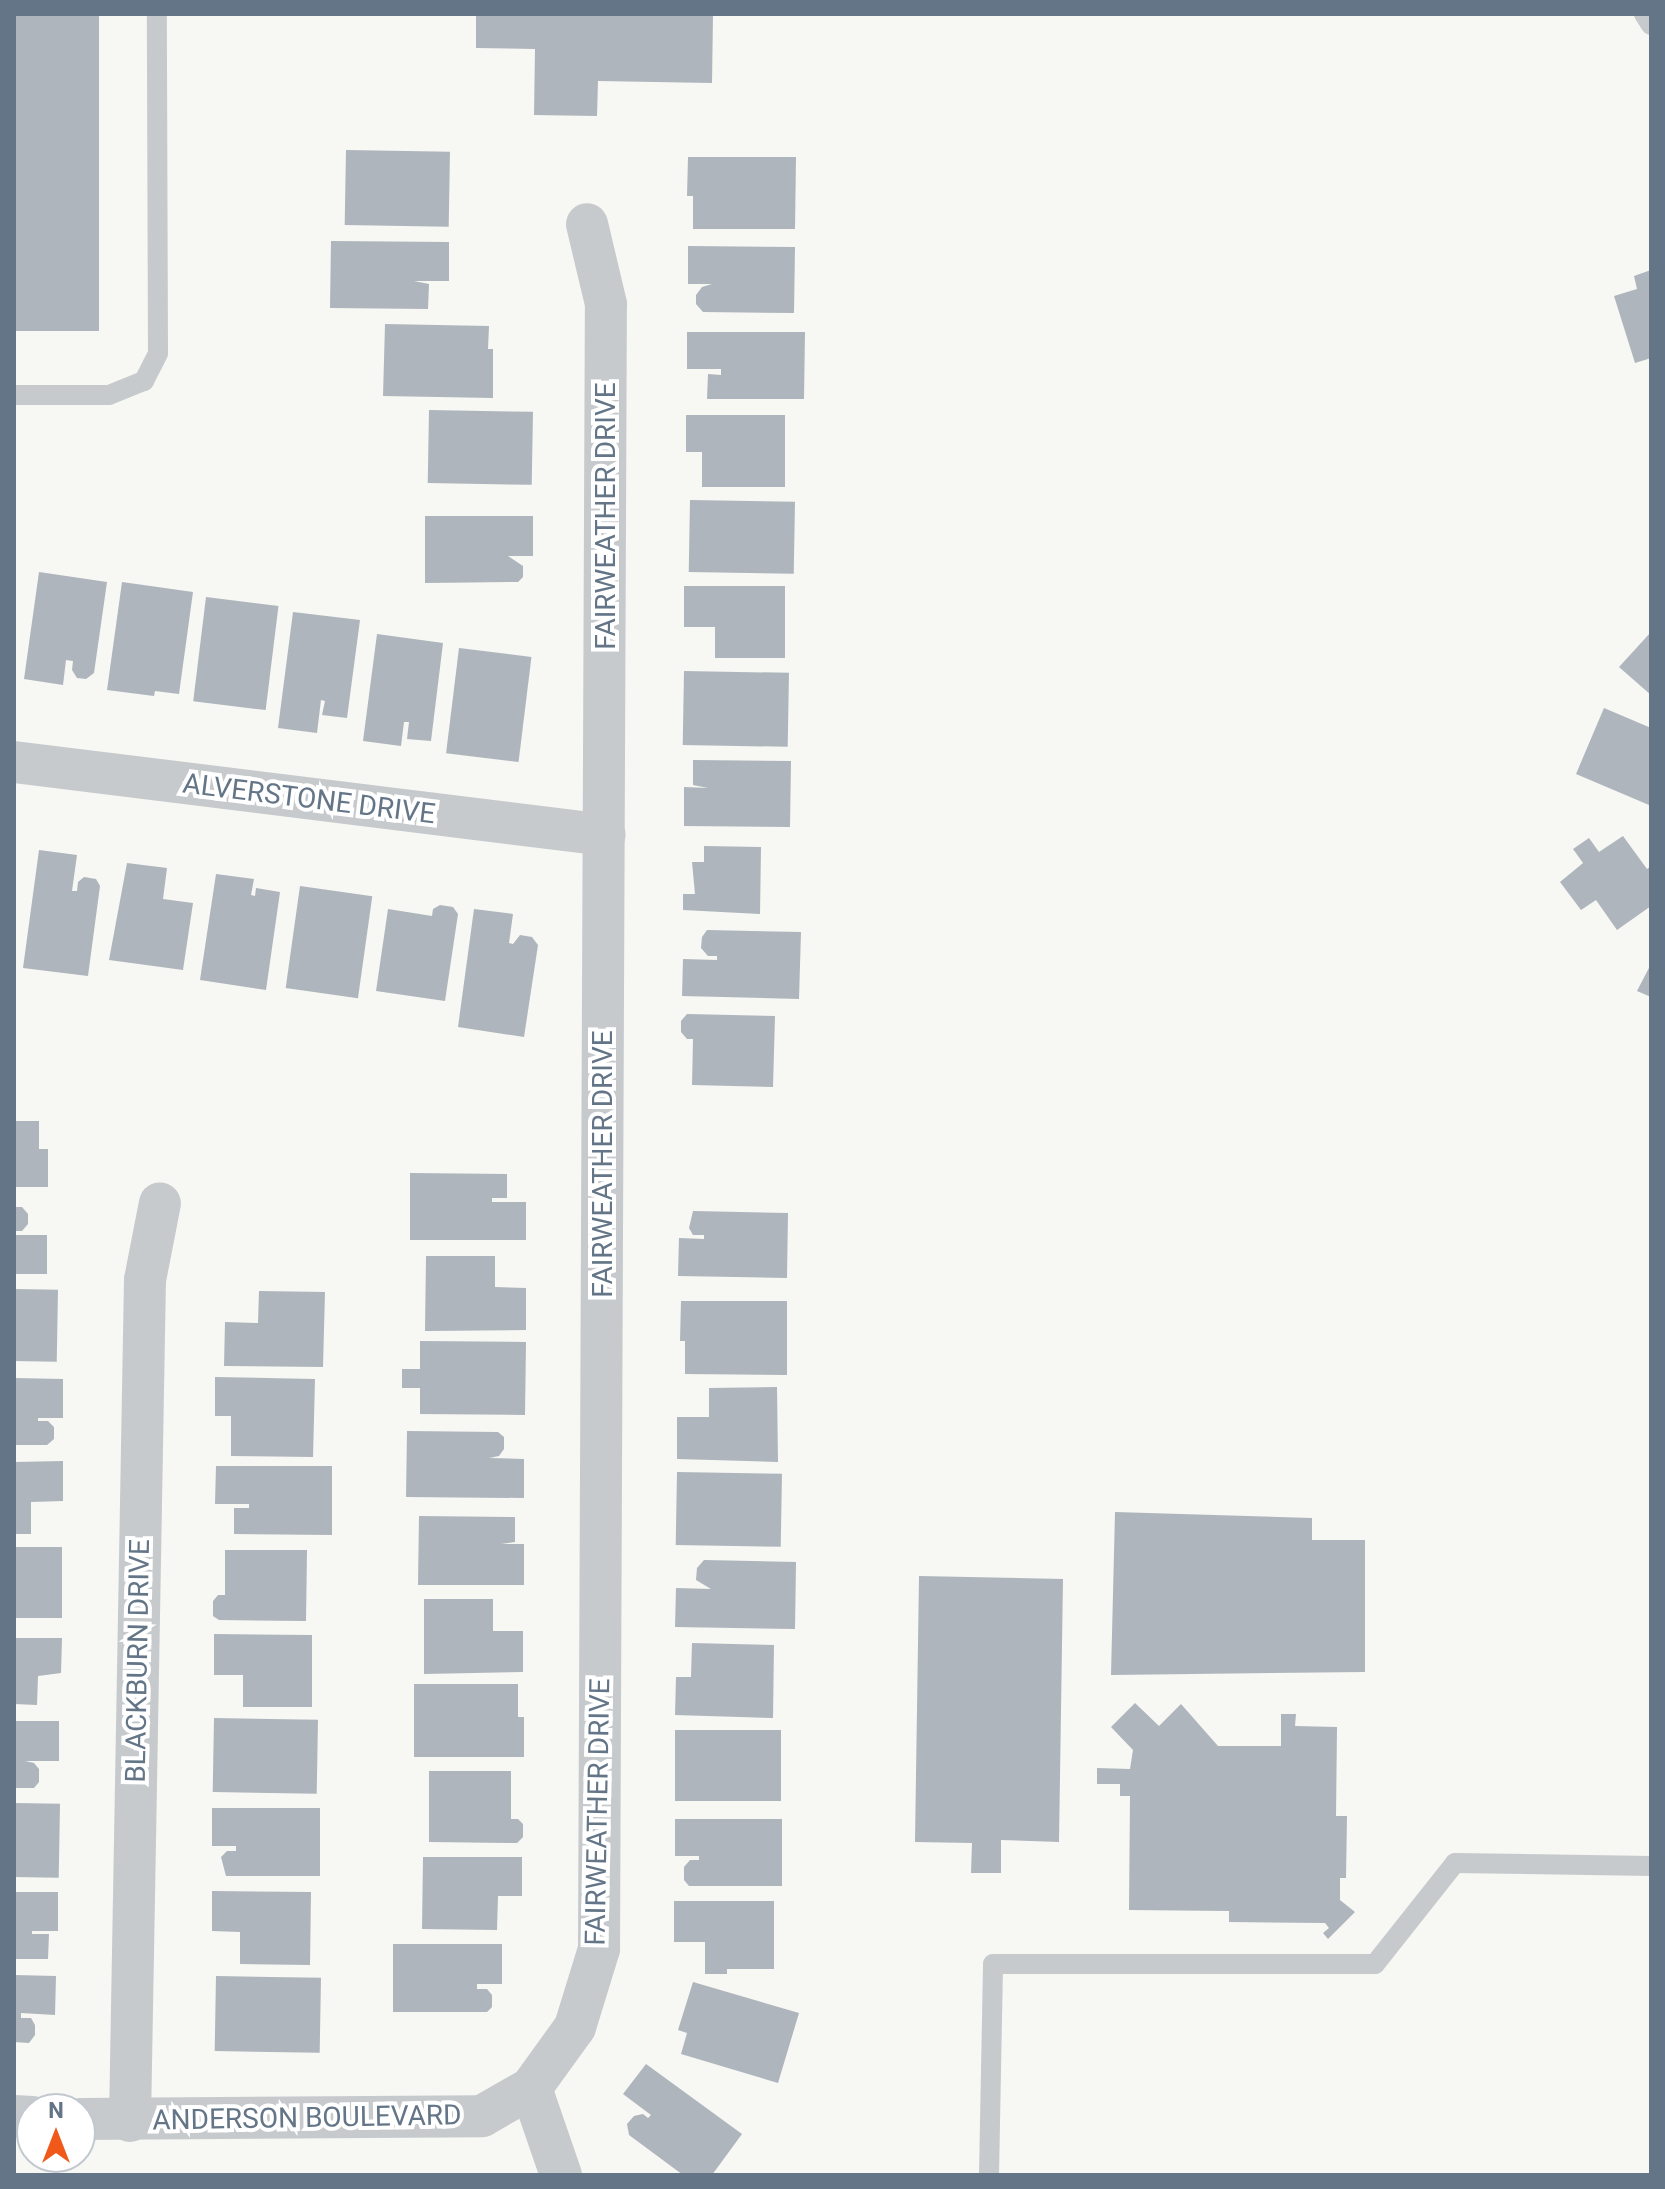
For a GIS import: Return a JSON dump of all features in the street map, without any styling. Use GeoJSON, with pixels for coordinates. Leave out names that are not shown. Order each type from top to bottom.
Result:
{"type":"FeatureCollection","features":[{"type":"Feature","properties":{"kind":"street","name":"FAIRWEATHER DRIVE"},"geometry":{"type":"LineString","coordinates":[[531,2088],[575,2027],[599,1949],[606,304],[587,224]]}},
{"type":"Feature","properties":{"kind":"street","name":"ALVERSTONE DRIVE"},"geometry":{"type":"LineString","coordinates":[[14,762],[605,835]]}},
{"type":"Feature","properties":{"kind":"street","name":"BLACKBURN DRIVE"},"geometry":{"type":"LineString","coordinates":[[130,2121],[145,1280],[160,1203]]}},
{"type":"Feature","properties":{"kind":"street","name":"ANDERSON BOULEVARD"},"geometry":{"type":"LineString","coordinates":[[96,2120],[482,2116],[531,2088]]}},
{"type":"Feature","properties":{"kind":"street"},"geometry":{"type":"LineString","coordinates":[[531,2088],[561,2175]]}},
{"type":"Feature","properties":{"kind":"lane"},"geometry":{"type":"LineString","coordinates":[[14,395],[109,395],[144,381],[158,353],[157,14]]}},
{"type":"Feature","properties":{"kind":"lane"},"geometry":{"type":"LineString","coordinates":[[1644,14],[1651,25]]}},
{"type":"Feature","properties":{"kind":"lane"},"geometry":{"type":"LineString","coordinates":[[989,2175],[993,1964],[1375,1964],[1455,1863],[1651,1866]]}},
{"type":"Feature","properties":{"kind":"building"},"geometry":{"type":"Polygon","coordinates":[[[14,14],[99,14],[99,331],[14,331],[14,14]]]}},
{"type":"Feature","properties":{"kind":"building"},"geometry":{"type":"Polygon","coordinates":[[[476,14],[713,14],[712,83],[598,81],[597,116],[534,115],[535,49],[476,48],[476,14]]]}},
{"type":"Feature","properties":{"kind":"building"},"geometry":{"type":"Polygon","coordinates":[[[346,150],[450,152],[449,227],[345,225],[346,150]]]}},
{"type":"Feature","properties":{"kind":"building"},"geometry":{"type":"Polygon","coordinates":[[[688,157],[796,157],[795,229],[693,229],[693,196],[687,196],[688,157]]]}},
{"type":"Feature","properties":{"kind":"building"},"geometry":{"type":"Polygon","coordinates":[[[331,241],[449,242],[449,281],[414,281],[429,284],[428,309],[330,308],[331,241]]]}},
{"type":"Feature","properties":{"kind":"building"},"geometry":{"type":"Polygon","coordinates":[[[688,246],[795,247],[794,313],[703,312],[696,304],[696,295],[702,287],[712,284],[688,284],[688,246]]]}},
{"type":"Feature","properties":{"kind":"building"},"geometry":{"type":"Polygon","coordinates":[[[1651,270],[1651,358],[1635,363],[1614,296],[1637,289],[1634,276],[1651,270]]]}},
{"type":"Feature","properties":{"kind":"building"},"geometry":{"type":"Polygon","coordinates":[[[385,324],[489,326],[488,349],[493,349],[493,398],[383,396],[385,324]]]}},
{"type":"Feature","properties":{"kind":"building"},"geometry":{"type":"Polygon","coordinates":[[[687,332],[805,332],[804,399],[707,399],[708,374],[721,375],[721,369],[687,369],[687,332]]]}},
{"type":"Feature","properties":{"kind":"building"},"geometry":{"type":"Polygon","coordinates":[[[429,410],[533,412],[532,485],[428,483],[429,410]]]}},
{"type":"Feature","properties":{"kind":"building"},"geometry":{"type":"Polygon","coordinates":[[[686,415],[785,415],[785,487],[702,487],[702,452],[686,452],[686,415]]]}},
{"type":"Feature","properties":{"kind":"building"},"geometry":{"type":"Polygon","coordinates":[[[690,500],[795,502],[794,574],[689,572],[690,500]]]}},
{"type":"Feature","properties":{"kind":"building"},"geometry":{"type":"Polygon","coordinates":[[[425,516],[533,516],[533,556],[508,556],[523,566],[523,577],[518,582],[425,583],[425,516]]]}},
{"type":"Feature","properties":{"kind":"building"},"geometry":{"type":"Polygon","coordinates":[[[39,572],[107,582],[94,673],[86,679],[77,678],[72,670],[73,661],[66,660],[63,685],[24,679],[39,572]]]}},
{"type":"Feature","properties":{"kind":"building"},"geometry":{"type":"Polygon","coordinates":[[[122,582],[193,592],[179,694],[155,691],[154,696],[107,690],[122,582]]]}},
{"type":"Feature","properties":{"kind":"building"},"geometry":{"type":"Polygon","coordinates":[[[684,586],[785,586],[785,658],[715,658],[715,627],[684,627],[684,586]]]}},
{"type":"Feature","properties":{"kind":"building"},"geometry":{"type":"Polygon","coordinates":[[[206,597],[278,606],[266,710],[193,701],[206,597]]]}},
{"type":"Feature","properties":{"kind":"building"},"geometry":{"type":"Polygon","coordinates":[[[293,612],[360,620],[347,718],[322,715],[325,701],[321,700],[317,733],[278,728],[293,612]]]}},
{"type":"Feature","properties":{"kind":"building"},"geometry":{"type":"Polygon","coordinates":[[[1651,632],[1651,695],[1619,667],[1651,632]]]}},
{"type":"Feature","properties":{"kind":"building"},"geometry":{"type":"Polygon","coordinates":[[[377,634],[443,643],[431,741],[407,739],[409,722],[404,722],[401,746],[363,741],[377,634]]]}},
{"type":"Feature","properties":{"kind":"building"},"geometry":{"type":"Polygon","coordinates":[[[459,648],[531,657],[519,762],[446,753],[459,648]]]}},
{"type":"Feature","properties":{"kind":"building"},"geometry":{"type":"Polygon","coordinates":[[[684,671],[789,673],[788,747],[683,745],[684,671]]]}},
{"type":"Feature","properties":{"kind":"building"},"geometry":{"type":"Polygon","coordinates":[[[1604,708],[1651,728],[1649,805],[1576,774],[1604,708]]]}},
{"type":"Feature","properties":{"kind":"building"},"geometry":{"type":"Polygon","coordinates":[[[693,760],[791,761],[790,827],[684,826],[684,787],[708,788],[693,785],[693,760]]]}},
{"type":"Feature","properties":{"kind":"building"},"geometry":{"type":"Polygon","coordinates":[[[1623,836],[1647,869],[1651,866],[1651,906],[1617,930],[1596,900],[1581,910],[1560,882],[1583,863],[1573,849],[1589,838],[1599,852],[1623,836]]]}},
{"type":"Feature","properties":{"kind":"building"},"geometry":{"type":"Polygon","coordinates":[[[704,846],[761,847],[760,914],[683,910],[683,894],[695,894],[692,862],[704,862],[704,846]]]}},
{"type":"Feature","properties":{"kind":"building"},"geometry":{"type":"Polygon","coordinates":[[[39,850],[77,855],[72,891],[77,891],[78,882],[84,877],[96,879],[100,886],[88,976],[23,968],[39,850]]]}},
{"type":"Feature","properties":{"kind":"building"},"geometry":{"type":"Polygon","coordinates":[[[127,863],[167,868],[163,899],[193,903],[183,970],[109,960],[127,863]]]}},
{"type":"Feature","properties":{"kind":"building"},"geometry":{"type":"Polygon","coordinates":[[[216,874],[254,879],[251,895],[255,896],[256,888],[280,892],[266,990],[200,980],[216,874]]]}},
{"type":"Feature","properties":{"kind":"building"},"geometry":{"type":"Polygon","coordinates":[[[300,886],[372,896],[358,998],[286,988],[300,886]]]}},
{"type":"Feature","properties":{"kind":"building"},"geometry":{"type":"Polygon","coordinates":[[[440,905],[453,907],[458,914],[445,1001],[376,991],[388,909],[432,916],[433,909],[440,905]]]}},
{"type":"Feature","properties":{"kind":"building"},"geometry":{"type":"Polygon","coordinates":[[[474,909],[513,914],[509,943],[513,944],[520,935],[532,937],[538,945],[524,1037],[458,1027],[474,909]]]}},
{"type":"Feature","properties":{"kind":"building"},"geometry":{"type":"Polygon","coordinates":[[[707,930],[801,932],[799,999],[682,996],[683,959],[717,960],[717,956],[708,956],[701,948],[702,937],[707,930]]]}},
{"type":"Feature","properties":{"kind":"building"},"geometry":{"type":"Polygon","coordinates":[[[1651,964],[1651,997],[1637,991],[1651,964]]]}},
{"type":"Feature","properties":{"kind":"building"},"geometry":{"type":"Polygon","coordinates":[[[687,1014],[775,1016],[773,1087],[692,1085],[693,1039],[687,1039],[681,1032],[681,1021],[687,1014]]]}},
{"type":"Feature","properties":{"kind":"building"},"geometry":{"type":"Polygon","coordinates":[[[14,1121],[39,1121],[39,1149],[48,1149],[48,1187],[14,1187],[14,1121]]]}},
{"type":"Feature","properties":{"kind":"building"},"geometry":{"type":"Polygon","coordinates":[[[410,1173],[507,1174],[507,1198],[492,1198],[492,1202],[526,1202],[526,1240],[410,1240],[410,1173]]]}},
{"type":"Feature","properties":{"kind":"building"},"geometry":{"type":"Polygon","coordinates":[[[14,1207],[22,1207],[28,1214],[28,1224],[22,1231],[14,1231],[14,1207]]]}},
{"type":"Feature","properties":{"kind":"building"},"geometry":{"type":"Polygon","coordinates":[[[693,1211],[788,1213],[787,1278],[678,1276],[679,1238],[704,1239],[704,1235],[693,1235],[689,1228],[693,1211]]]}},
{"type":"Feature","properties":{"kind":"building"},"geometry":{"type":"Polygon","coordinates":[[[14,1235],[47,1235],[47,1274],[14,1274],[14,1235]]]}},
{"type":"Feature","properties":{"kind":"building"},"geometry":{"type":"Polygon","coordinates":[[[426,1256],[495,1256],[495,1287],[526,1288],[526,1330],[425,1331],[426,1256]]]}},
{"type":"Feature","properties":{"kind":"building"},"geometry":{"type":"Polygon","coordinates":[[[14,1289],[58,1290],[57,1362],[14,1361],[14,1289]]]}},
{"type":"Feature","properties":{"kind":"building"},"geometry":{"type":"Polygon","coordinates":[[[259,1291],[325,1292],[323,1367],[224,1366],[225,1322],[258,1323],[259,1291]]]}},
{"type":"Feature","properties":{"kind":"building"},"geometry":{"type":"Polygon","coordinates":[[[681,1301],[787,1301],[787,1375],[685,1374],[685,1341],[680,1341],[681,1301]]]}},
{"type":"Feature","properties":{"kind":"building"},"geometry":{"type":"Polygon","coordinates":[[[420,1341],[526,1342],[525,1415],[420,1414],[420,1388],[402,1388],[402,1369],[420,1369],[420,1341]]]}},
{"type":"Feature","properties":{"kind":"building"},"geometry":{"type":"Polygon","coordinates":[[[215,1377],[315,1379],[313,1457],[231,1456],[231,1416],[215,1416],[215,1377]]]}},
{"type":"Feature","properties":{"kind":"building"},"geometry":{"type":"Polygon","coordinates":[[[14,1378],[63,1379],[63,1418],[38,1418],[38,1421],[48,1421],[54,1427],[54,1439],[47,1445],[14,1445],[14,1378]]]}},
{"type":"Feature","properties":{"kind":"building"},"geometry":{"type":"Polygon","coordinates":[[[777,1387],[778,1462],[677,1459],[677,1417],[709,1417],[709,1388],[777,1387]]]}},
{"type":"Feature","properties":{"kind":"building"},"geometry":{"type":"Polygon","coordinates":[[[407,1431],[498,1432],[504,1437],[504,1449],[499,1456],[489,1458],[524,1459],[524,1498],[406,1497],[407,1431]]]}},
{"type":"Feature","properties":{"kind":"building"},"geometry":{"type":"Polygon","coordinates":[[[63,1461],[63,1501],[31,1502],[31,1534],[14,1534],[14,1462],[63,1461]]]}},
{"type":"Feature","properties":{"kind":"building"},"geometry":{"type":"Polygon","coordinates":[[[216,1466],[332,1466],[332,1535],[234,1534],[234,1508],[249,1508],[249,1504],[215,1504],[216,1466]]]}},
{"type":"Feature","properties":{"kind":"building"},"geometry":{"type":"Polygon","coordinates":[[[677,1472],[782,1474],[781,1547],[676,1545],[677,1472]]]}},
{"type":"Feature","properties":{"kind":"building"},"geometry":{"type":"Polygon","coordinates":[[[1115,1512],[1312,1518],[1312,1540],[1365,1540],[1365,1672],[1111,1675],[1115,1512]]]}},
{"type":"Feature","properties":{"kind":"building"},"geometry":{"type":"Polygon","coordinates":[[[419,1516],[515,1517],[515,1542],[501,1544],[524,1544],[524,1585],[418,1585],[419,1516]]]}},
{"type":"Feature","properties":{"kind":"building"},"geometry":{"type":"Polygon","coordinates":[[[14,1547],[62,1547],[62,1618],[14,1618],[14,1547]]]}},
{"type":"Feature","properties":{"kind":"building"},"geometry":{"type":"Polygon","coordinates":[[[225,1550],[307,1550],[306,1621],[219,1620],[213,1616],[213,1601],[218,1595],[225,1595],[225,1550]]]}},
{"type":"Feature","properties":{"kind":"building"},"geometry":{"type":"Polygon","coordinates":[[[704,1560],[796,1562],[795,1629],[675,1627],[676,1588],[711,1589],[696,1580],[697,1568],[704,1560]]]}},
{"type":"Feature","properties":{"kind":"building"},"geometry":{"type":"Polygon","coordinates":[[[919,1576],[1063,1579],[1059,1842],[1001,1840],[1001,1873],[971,1873],[972,1843],[915,1842],[919,1576]]]}},
{"type":"Feature","properties":{"kind":"building"},"geometry":{"type":"Polygon","coordinates":[[[424,1599],[493,1599],[493,1631],[523,1631],[523,1672],[424,1674],[424,1599]]]}},
{"type":"Feature","properties":{"kind":"building"},"geometry":{"type":"Polygon","coordinates":[[[214,1634],[312,1635],[312,1707],[243,1707],[243,1675],[214,1675],[214,1634]]]}},
{"type":"Feature","properties":{"kind":"building"},"geometry":{"type":"Polygon","coordinates":[[[14,1638],[62,1638],[61,1673],[38,1676],[37,1705],[14,1704],[14,1638]]]}},
{"type":"Feature","properties":{"kind":"building"},"geometry":{"type":"Polygon","coordinates":[[[692,1643],[774,1645],[773,1718],[675,1715],[676,1677],[691,1677],[692,1643]]]}},
{"type":"Feature","properties":{"kind":"building"},"geometry":{"type":"Polygon","coordinates":[[[414,1684],[518,1684],[518,1717],[524,1717],[524,1757],[414,1757],[414,1684]]]}},
{"type":"Feature","properties":{"kind":"building"},"geometry":{"type":"Polygon","coordinates":[[[1135,1703],[1159,1726],[1181,1704],[1218,1746],[1281,1746],[1281,1714],[1296,1714],[1295,1726],[1337,1727],[1336,1816],[1347,1816],[1346,1878],[1340,1878],[1340,1900],[1355,1912],[1328,1939],[1323,1933],[1329,1928],[1325,1923],[1229,1922],[1229,1911],[1129,1910],[1130,1796],[1120,1796],[1120,1784],[1097,1784],[1097,1768],[1130,1769],[1133,1750],[1111,1727],[1135,1703]]]}},
{"type":"Feature","properties":{"kind":"building"},"geometry":{"type":"Polygon","coordinates":[[[214,1718],[318,1720],[317,1794],[213,1792],[214,1718]]]}},
{"type":"Feature","properties":{"kind":"building"},"geometry":{"type":"Polygon","coordinates":[[[14,1721],[59,1721],[59,1761],[25,1761],[34,1763],[39,1769],[39,1782],[34,1788],[14,1788],[14,1721]]]}},
{"type":"Feature","properties":{"kind":"building"},"geometry":{"type":"Polygon","coordinates":[[[675,1730],[781,1730],[781,1801],[675,1801],[675,1730]]]}},
{"type":"Feature","properties":{"kind":"building"},"geometry":{"type":"Polygon","coordinates":[[[429,1771],[511,1771],[511,1819],[518,1819],[523,1824],[523,1837],[517,1843],[429,1842],[429,1771]]]}},
{"type":"Feature","properties":{"kind":"building"},"geometry":{"type":"Polygon","coordinates":[[[14,1803],[60,1804],[59,1878],[14,1877],[14,1803]]]}},
{"type":"Feature","properties":{"kind":"building"},"geometry":{"type":"Polygon","coordinates":[[[212,1808],[320,1808],[320,1876],[226,1876],[221,1857],[227,1851],[236,1851],[236,1846],[212,1846],[212,1808]]]}},
{"type":"Feature","properties":{"kind":"building"},"geometry":{"type":"Polygon","coordinates":[[[675,1819],[782,1819],[782,1886],[689,1886],[684,1880],[684,1867],[690,1860],[699,1860],[699,1856],[675,1856],[675,1819]]]}},
{"type":"Feature","properties":{"kind":"building"},"geometry":{"type":"Polygon","coordinates":[[[423,1857],[522,1857],[522,1896],[498,1896],[497,1930],[422,1929],[423,1857]]]}},
{"type":"Feature","properties":{"kind":"building"},"geometry":{"type":"Polygon","coordinates":[[[212,1891],[311,1892],[310,1965],[240,1964],[240,1932],[212,1931],[212,1891]]]}},
{"type":"Feature","properties":{"kind":"building"},"geometry":{"type":"Polygon","coordinates":[[[14,1892],[58,1892],[58,1931],[32,1931],[32,1934],[49,1934],[48,1959],[14,1959],[14,1892]]]}},
{"type":"Feature","properties":{"kind":"building"},"geometry":{"type":"Polygon","coordinates":[[[674,1901],[774,1901],[774,1969],[727,1969],[727,1974],[705,1974],[705,1942],[674,1942],[674,1901]]]}},
{"type":"Feature","properties":{"kind":"building"},"geometry":{"type":"Polygon","coordinates":[[[393,1944],[502,1944],[502,1984],[477,1984],[477,1989],[487,1989],[492,1995],[492,2007],[487,2012],[393,2012],[393,1944]]]}},
{"type":"Feature","properties":{"kind":"building"},"geometry":{"type":"Polygon","coordinates":[[[14,1975],[56,1976],[55,2015],[21,2013],[21,2018],[31,2018],[35,2025],[35,2035],[29,2043],[14,2042],[14,1975]]]}},
{"type":"Feature","properties":{"kind":"building"},"geometry":{"type":"Polygon","coordinates":[[[216,1976],[321,1978],[320,2053],[215,2051],[216,1976]]]}},
{"type":"Feature","properties":{"kind":"building"},"geometry":{"type":"Polygon","coordinates":[[[693,1982],[799,2013],[778,2083],[681,2054],[687,2033],[678,2030],[693,1982]]]}},
{"type":"Feature","properties":{"kind":"building"},"geometry":{"type":"Polygon","coordinates":[[[646,2064],[742,2134],[712,2175],[683,2175],[629,2135],[627,2124],[634,2116],[643,2114],[648,2118],[651,2115],[623,2094],[646,2064]]]}}]}
